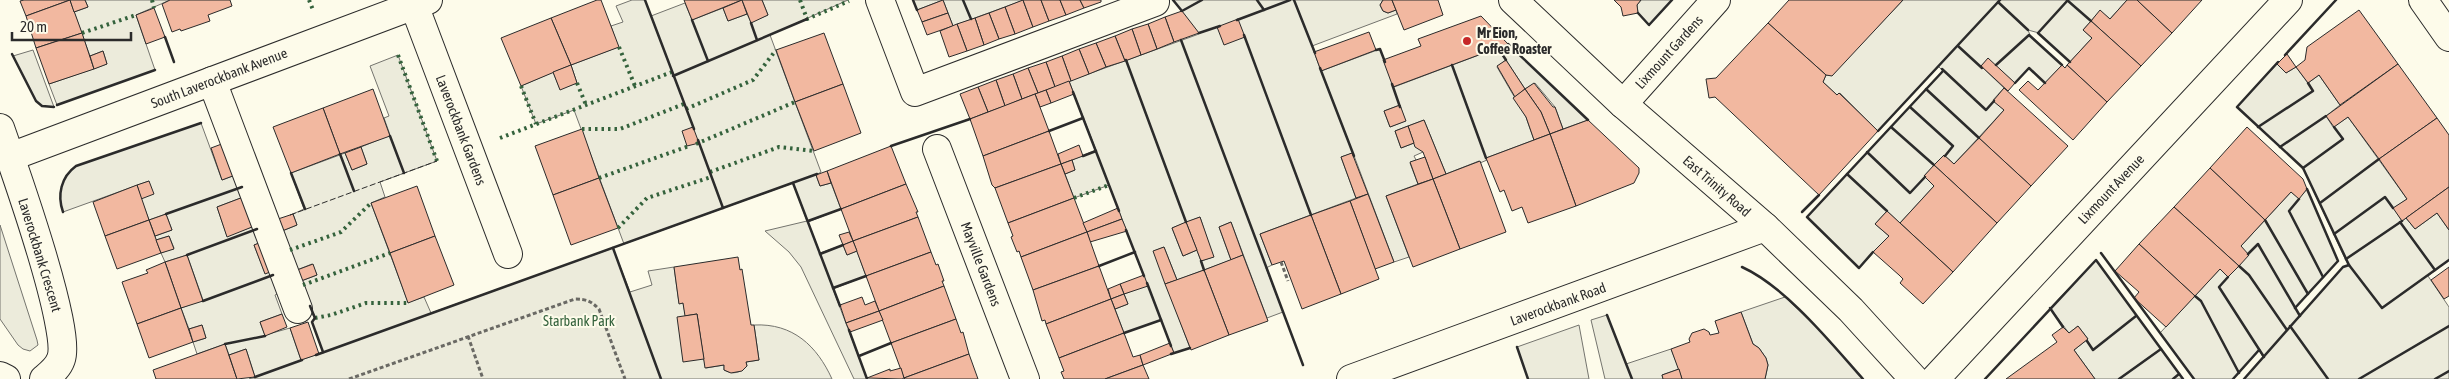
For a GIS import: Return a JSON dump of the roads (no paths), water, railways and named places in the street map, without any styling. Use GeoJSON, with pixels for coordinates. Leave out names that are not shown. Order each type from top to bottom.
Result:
{"type":"FeatureCollection","features":[{"type":"Feature","properties":{"kind":"street"},"geometry":{"type":"LineString","coordinates":[[880,0],[915,92],[1154,2]]}},
{"type":"Feature","properties":{"kind":"street","name":"East Trinity Road"},"geometry":{"type":"LineString","coordinates":[[1513,0],[1623,104],[1765,227],[1851,310],[1914,379]]}},
{"type":"Feature","properties":{"kind":"street","name":"Lixmount Gardens"},"geometry":{"type":"LineString","coordinates":[[1623,104],[1716,0]]}},
{"type":"Feature","properties":{"kind":"street","name":"Lixmount Avenue"},"geometry":{"type":"LineString","coordinates":[[1935,379],[2288,0]]}},
{"type":"Feature","properties":{"kind":"street"},"geometry":{"type":"LineString","coordinates":[[2423,0],[2449,37]]}},
{"type":"Feature","properties":{"kind":"street","name":"South Laverockbank Avenue"},"geometry":{"type":"LineString","coordinates":[[10,157],[421,3]]}},
{"type":"Feature","properties":{"kind":"street","name":"Laverockbank Gardens"},"geometry":{"type":"LineString","coordinates":[[421,3],[508,254]]}},
{"type":"Feature","properties":{"kind":"street"},"geometry":{"type":"LineString","coordinates":[[212,81],[298,309]]}},
{"type":"Feature","properties":{"kind":"street","name":"Laverockbank Crescent"},"geometry":{"type":"LineString","coordinates":[[0,128],[55,300],[62,330],[61,359],[52,373],[44,379]]}},
{"type":"Feature","properties":{"kind":"street","name":"Mayville Gardens"},"geometry":{"type":"LineString","coordinates":[[937,148],[1025,379]]}},
{"type":"Feature","properties":{"kind":"street","name":"Laverockbank Road"},"geometry":{"type":"LineString","coordinates":[[1351,379],[1765,227]]}},
{"type":"Feature","properties":{"kind":"street"},"geometry":{"type":"LineString","coordinates":[[0,376],[6,379]]}},
{"type":"Feature","properties":{"kind":"place","name":"Mr Eion, Coffee Roaster"},"geometry":{"type":"Point","coordinates":[1467,41]}},
{"type":"Feature","properties":{"kind":"park label","name":"Starbank Park"},"geometry":{"type":"Point","coordinates":[579,321]}}]}
